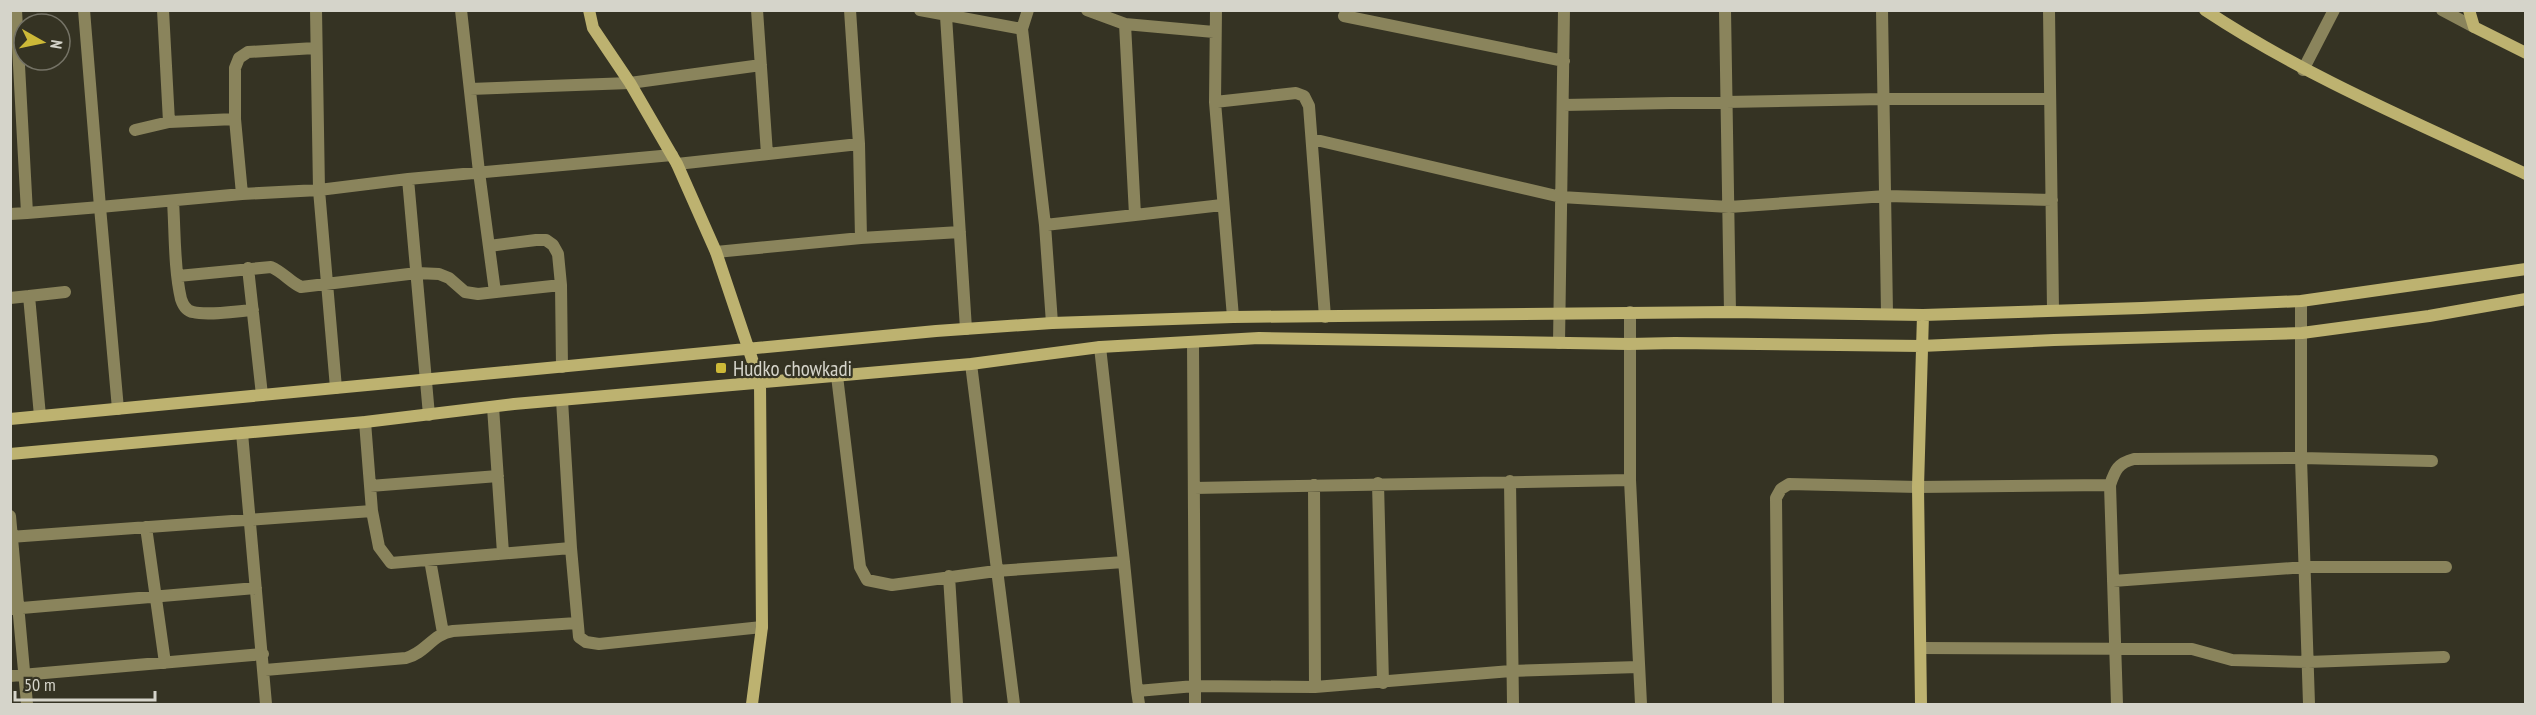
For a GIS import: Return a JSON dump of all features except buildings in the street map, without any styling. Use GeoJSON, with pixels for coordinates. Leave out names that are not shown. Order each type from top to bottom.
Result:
{"type":"FeatureCollection","features":[{"type":"Feature","properties":{"kind":"main road"},"geometry":{"type":"LineString","coordinates":[[589,10],[593,28],[630,83],[675,160],[716,252],[760,383],[762,627],[752,705]]}},
{"type":"Feature","properties":{"kind":"main road"},"geometry":{"type":"LineString","coordinates":[[2205,10],[2244,36],[2303,70],[2526,174]]}},
{"type":"Feature","properties":{"kind":"main road"},"geometry":{"type":"LineString","coordinates":[[2469,10],[2474,27],[2526,53]]}},
{"type":"Feature","properties":{"kind":"main road"},"geometry":{"type":"LineString","coordinates":[[10,419],[966,329],[1052,323],[1233,316],[1325,317],[1630,312],[1923,315],[2301,301],[2526,269]]}},
{"type":"Feature","properties":{"kind":"main road"},"geometry":{"type":"LineString","coordinates":[[10,454],[365,422],[562,400],[970,364],[1100,347],[1259,338],[1921,346],[2302,333],[2429,316],[2526,299]]}},
{"type":"Feature","properties":{"kind":"main road"},"geometry":{"type":"LineString","coordinates":[[1921,705],[1918,487],[1923,315]]}},
{"type":"Feature","properties":{"kind":"street"},"geometry":{"type":"LineString","coordinates":[[84,10],[118,409]]}},
{"type":"Feature","properties":{"kind":"street"},"geometry":{"type":"LineString","coordinates":[[163,10],[169,122]]}},
{"type":"Feature","properties":{"kind":"street"},"geometry":{"type":"LineString","coordinates":[[316,10],[319,190],[336,388]]}},
{"type":"Feature","properties":{"kind":"street"},"geometry":{"type":"LineString","coordinates":[[461,10],[495,292]]}},
{"type":"Feature","properties":{"kind":"street"},"geometry":{"type":"LineString","coordinates":[[757,10],[767,154]]}},
{"type":"Feature","properties":{"kind":"street"},"geometry":{"type":"LineString","coordinates":[[850,10],[859,144],[861,238]]}},
{"type":"Feature","properties":{"kind":"street"},"geometry":{"type":"LineString","coordinates":[[920,10],[1022,29]]}},
{"type":"Feature","properties":{"kind":"street"},"geometry":{"type":"LineString","coordinates":[[1028,10],[1022,29],[1045,225],[1052,323]]}},
{"type":"Feature","properties":{"kind":"street"},"geometry":{"type":"LineString","coordinates":[[1087,10],[1125,24],[1214,32]]}},
{"type":"Feature","properties":{"kind":"street"},"geometry":{"type":"LineString","coordinates":[[1216,10],[1215,102],[1233,316]]}},
{"type":"Feature","properties":{"kind":"street"},"geometry":{"type":"LineString","coordinates":[[1559,343],[1564,10]]}},
{"type":"Feature","properties":{"kind":"street"},"geometry":{"type":"LineString","coordinates":[[1725,10],[1730,312]]}},
{"type":"Feature","properties":{"kind":"street"},"geometry":{"type":"LineString","coordinates":[[1882,10],[1887,313]]}},
{"type":"Feature","properties":{"kind":"street"},"geometry":{"type":"LineString","coordinates":[[2049,10],[2053,310]]}},
{"type":"Feature","properties":{"kind":"street"},"geometry":{"type":"LineString","coordinates":[[2303,70],[2334,10]]}},
{"type":"Feature","properties":{"kind":"street"},"geometry":{"type":"LineString","coordinates":[[2442,10],[2474,27]]}},
{"type":"Feature","properties":{"kind":"street"},"geometry":{"type":"LineString","coordinates":[[946,16],[966,329]]}},
{"type":"Feature","properties":{"kind":"street"},"geometry":{"type":"LineString","coordinates":[[1344,16],[1563,61]]}},
{"type":"Feature","properties":{"kind":"street"},"geometry":{"type":"LineString","coordinates":[[1125,24],[1135,215]]}},
{"type":"Feature","properties":{"kind":"street"},"geometry":{"type":"LineString","coordinates":[[242,194],[236,119],[236,68],[239,58],[248,52],[315,48]]}},
{"type":"Feature","properties":{"kind":"street"},"geometry":{"type":"LineString","coordinates":[[470,89],[630,83],[760,65]]}},
{"type":"Feature","properties":{"kind":"street"},"geometry":{"type":"LineString","coordinates":[[16,72],[27,213]]}},
{"type":"Feature","properties":{"kind":"street"},"geometry":{"type":"LineString","coordinates":[[1215,102],[1296,93],[1304,96],[1310,106],[1325,317]]}},
{"type":"Feature","properties":{"kind":"street"},"geometry":{"type":"LineString","coordinates":[[1563,105],[1883,99],[2049,99]]}},
{"type":"Feature","properties":{"kind":"street"},"geometry":{"type":"LineString","coordinates":[[135,130],[169,122],[236,119]]}},
{"type":"Feature","properties":{"kind":"street"},"geometry":{"type":"LineString","coordinates":[[1312,139],[1561,196],[1729,207],[1886,196],[2052,200]]}},
{"type":"Feature","properties":{"kind":"street"},"geometry":{"type":"LineString","coordinates":[[10,214],[242,194],[319,190],[479,172],[767,154],[859,144]]}},
{"type":"Feature","properties":{"kind":"street"},"geometry":{"type":"LineString","coordinates":[[408,179],[429,415]]}},
{"type":"Feature","properties":{"kind":"street"},"geometry":{"type":"LineString","coordinates":[[173,201],[178,276],[181,299],[185,309],[192,312],[253,310]]}},
{"type":"Feature","properties":{"kind":"street"},"geometry":{"type":"LineString","coordinates":[[1045,225],[1222,205]]}},
{"type":"Feature","properties":{"kind":"street"},"geometry":{"type":"LineString","coordinates":[[716,252],[861,238],[960,232]]}},
{"type":"Feature","properties":{"kind":"street"},"geometry":{"type":"LineString","coordinates":[[489,246],[546,240],[553,245],[558,254],[561,285],[562,367]]}},
{"type":"Feature","properties":{"kind":"street"},"geometry":{"type":"LineString","coordinates":[[178,276],[271,267],[279,270],[292,283],[301,287],[417,273],[438,273],[449,278],[465,292],[477,294],[561,285]]}},
{"type":"Feature","properties":{"kind":"street"},"geometry":{"type":"LineString","coordinates":[[248,268],[262,395]]}},
{"type":"Feature","properties":{"kind":"street"},"geometry":{"type":"LineString","coordinates":[[10,298],[65,292]]}},
{"type":"Feature","properties":{"kind":"street"},"geometry":{"type":"LineString","coordinates":[[29,296],[40,416]]}},
{"type":"Feature","properties":{"kind":"street"},"geometry":{"type":"LineString","coordinates":[[2301,301],[2301,458],[2309,705]]}},
{"type":"Feature","properties":{"kind":"street"},"geometry":{"type":"LineString","coordinates":[[1630,312],[1630,480],[1641,705]]}},
{"type":"Feature","properties":{"kind":"street"},"geometry":{"type":"LineString","coordinates":[[1193,342],[1195,705]]}},
{"type":"Feature","properties":{"kind":"street"},"geometry":{"type":"LineString","coordinates":[[1100,347],[1139,705]]}},
{"type":"Feature","properties":{"kind":"street"},"geometry":{"type":"LineString","coordinates":[[970,364],[1014,705]]}},
{"type":"Feature","properties":{"kind":"street"},"geometry":{"type":"LineString","coordinates":[[837,376],[860,567],[867,580],[892,585],[996,571],[1124,562]]}},
{"type":"Feature","properties":{"kind":"street"},"geometry":{"type":"LineString","coordinates":[[562,400],[579,637],[586,642],[599,644],[762,627]]}},
{"type":"Feature","properties":{"kind":"street"},"geometry":{"type":"LineString","coordinates":[[493,407],[503,553]]}},
{"type":"Feature","properties":{"kind":"street"},"geometry":{"type":"LineString","coordinates":[[365,422],[372,511],[379,547],[392,563],[571,548]]}},
{"type":"Feature","properties":{"kind":"street"},"geometry":{"type":"LineString","coordinates":[[242,434],[267,705]]}},
{"type":"Feature","properties":{"kind":"street"},"geometry":{"type":"LineString","coordinates":[[2117,705],[2110,485],[2115,469],[2123,462],[2134,459],[2301,458],[2432,461]]}},
{"type":"Feature","properties":{"kind":"street"},"geometry":{"type":"LineString","coordinates":[[370,486],[498,476]]}},
{"type":"Feature","properties":{"kind":"street"},"geometry":{"type":"LineString","coordinates":[[1194,488],[1630,480]]}},
{"type":"Feature","properties":{"kind":"street"},"geometry":{"type":"LineString","coordinates":[[1510,481],[1513,705]]}},
{"type":"Feature","properties":{"kind":"street"},"geometry":{"type":"LineString","coordinates":[[1378,483],[1383,683]]}},
{"type":"Feature","properties":{"kind":"street"},"geometry":{"type":"LineString","coordinates":[[1778,705],[1776,498],[1780,489],[1789,484],[1918,487],[2110,485]]}},
{"type":"Feature","properties":{"kind":"street"},"geometry":{"type":"LineString","coordinates":[[1314,485],[1316,687]]}},
{"type":"Feature","properties":{"kind":"street"},"geometry":{"type":"LineString","coordinates":[[12,537],[372,511]]}},
{"type":"Feature","properties":{"kind":"street"},"geometry":{"type":"LineString","coordinates":[[10,516],[14,608],[26,675],[27,705]]}},
{"type":"Feature","properties":{"kind":"street"},"geometry":{"type":"LineString","coordinates":[[146,527],[165,663]]}},
{"type":"Feature","properties":{"kind":"street"},"geometry":{"type":"LineString","coordinates":[[430,560],[443,633]]}},
{"type":"Feature","properties":{"kind":"street"},"geometry":{"type":"LineString","coordinates":[[2113,581],[2306,567],[2446,567]]}},
{"type":"Feature","properties":{"kind":"street"},"geometry":{"type":"LineString","coordinates":[[949,576],[957,705]]}},
{"type":"Feature","properties":{"kind":"street"},"geometry":{"type":"LineString","coordinates":[[14,608],[256,588]]}},
{"type":"Feature","properties":{"kind":"street"},"geometry":{"type":"LineString","coordinates":[[265,670],[406,658],[418,655],[434,637],[443,633],[577,623]]}},
{"type":"Feature","properties":{"kind":"street"},"geometry":{"type":"LineString","coordinates":[[1921,648],[2192,649],[2232,660],[2308,662],[2444,657]]}},
{"type":"Feature","properties":{"kind":"street"},"geometry":{"type":"LineString","coordinates":[[10,676],[263,654]]}},
{"type":"Feature","properties":{"kind":"street"},"geometry":{"type":"LineString","coordinates":[[1137,691],[1195,686],[1316,687],[1511,671],[1638,667]]}},
{"type":"Feature","properties":{"kind":"place","name":"Hudko chowkadi"},"geometry":{"type":"Point","coordinates":[721,368]}}]}
